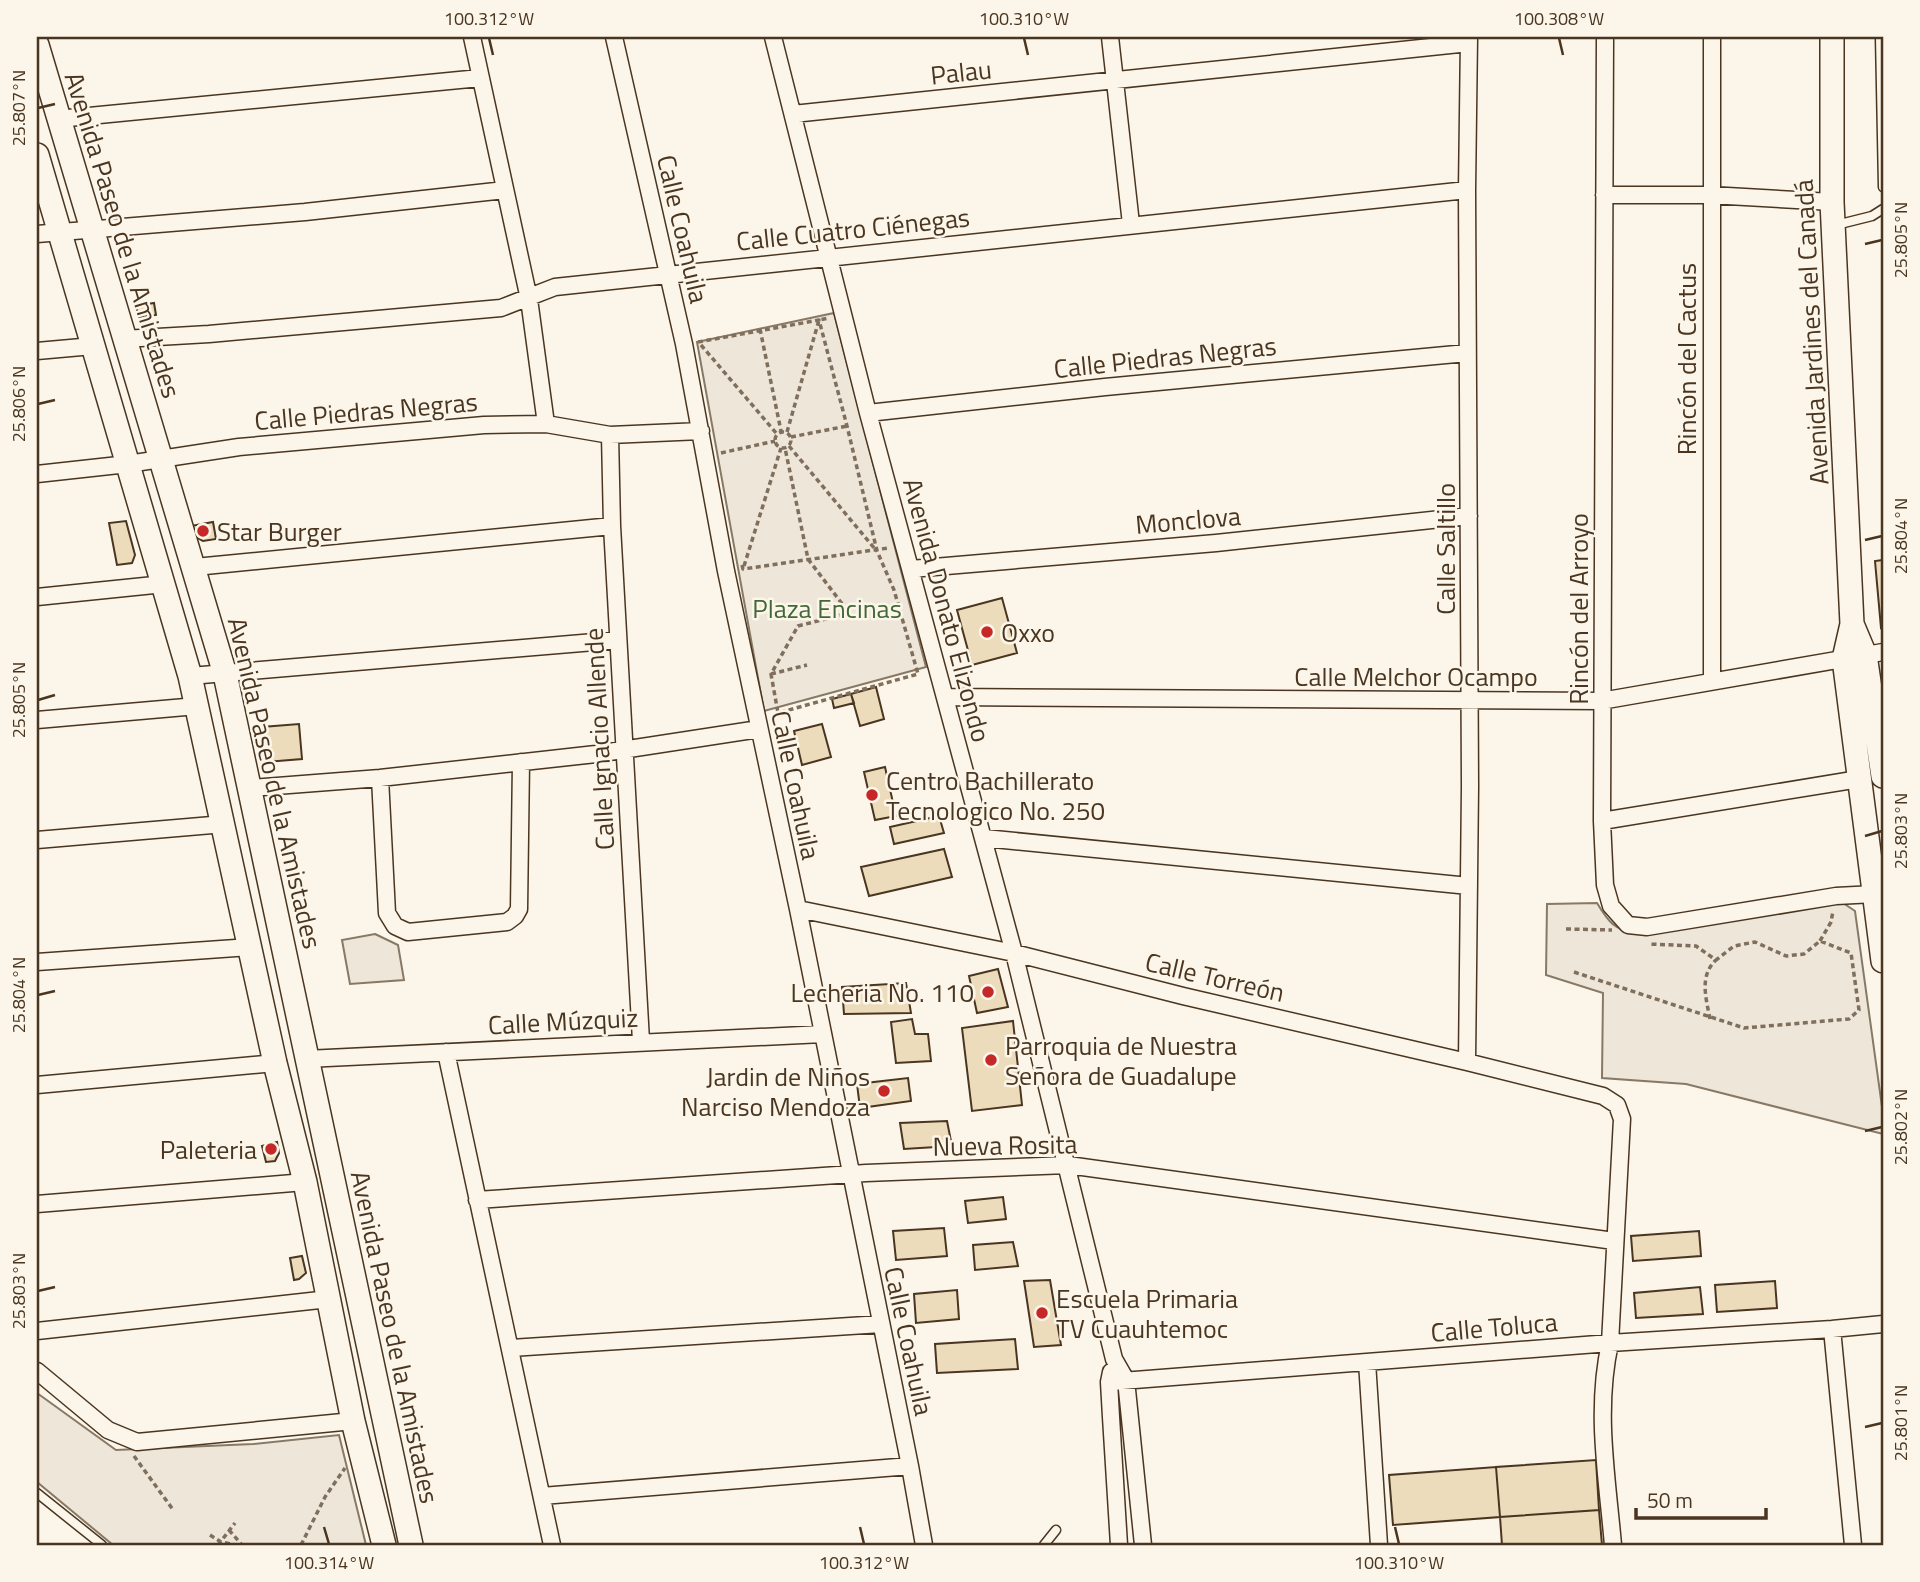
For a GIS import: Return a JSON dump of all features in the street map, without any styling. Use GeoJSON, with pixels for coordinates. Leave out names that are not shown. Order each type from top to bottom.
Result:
{"type":"FeatureCollection","features":[{"type":"Feature","properties":{"kind":"street"},"geometry":{"type":"LineString","coordinates":[[472,37],[529,299],[545,425]]}},
{"type":"Feature","properties":{"kind":"street","name":"Calle Coahuila"},"geometry":{"type":"LineString","coordinates":[[614,37],[669,273],[726,570],[798,909],[924,1545]]}},
{"type":"Feature","properties":{"kind":"street","name":"Avenida Donato Elizondo"},"geometry":{"type":"LineString","coordinates":[[773,37],[868,413],[1014,953],[1114,1359],[1126,1380],[1143,1545]]}},
{"type":"Feature","properties":{"kind":"street"},"geometry":{"type":"LineString","coordinates":[[1110,37],[1131,224]]}},
{"type":"Feature","properties":{"kind":"street","name":"Rincón del Arroyo"},"geometry":{"type":"LineString","coordinates":[[1605,37],[1601,701],[1605,886],[1611,906],[1628,925],[1647,927],[1836,896],[1875,894]]}},
{"type":"Feature","properties":{"kind":"street","name":"Rincón del Cactus"},"geometry":{"type":"LineString","coordinates":[[1712,37],[1712,681]]}},
{"type":"Feature","properties":{"kind":"street","name":"Avenida Jardines del Canadá"},"geometry":{"type":"LineString","coordinates":[[1832,37],[1832,202],[1852,624],[1864,655],[1883,776]]}},
{"type":"Feature","properties":{"kind":"street","name":"Palau"},"geometry":{"type":"LineString","coordinates":[[793,114],[1469,40]]}},
{"type":"Feature","properties":{"kind":"street","name":"Calle Saltillo"},"geometry":{"type":"LineString","coordinates":[[1467,1062],[1469,516],[1466,190],[1469,40]]}},
{"type":"Feature","properties":{"kind":"street","name":"Avenida Paseo de la Amistades"},"geometry":{"type":"LineString","coordinates":[[37,45],[225,674],[411,1545]]}},
{"type":"Feature","properties":{"kind":"street"},"geometry":{"type":"LineString","coordinates":[[58,119],[480,78]]}},
{"type":"Feature","properties":{"kind":"street"},"geometry":{"type":"LineString","coordinates":[[37,155],[48,233],[93,346],[190,676],[275,1063],[305,1182],[353,1421],[384,1545]]}},
{"type":"Feature","properties":{"kind":"street"},"geometry":{"type":"LineString","coordinates":[[48,233],[305,212],[505,190]]}},
{"type":"Feature","properties":{"kind":"street","name":"Calle Cuatro Ciénegas"},"geometry":{"type":"LineString","coordinates":[[123,339],[501,308],[555,287],[669,273],[1466,190]]}},
{"type":"Feature","properties":{"kind":"street"},"geometry":{"type":"LineString","coordinates":[[1604,195],[1710,195],[1832,202]]}},
{"type":"Feature","properties":{"kind":"street"},"geometry":{"type":"LineString","coordinates":[[37,351],[93,346]]}},
{"type":"Feature","properties":{"kind":"street","name":"Calle Piedras Negras"},"geometry":{"type":"LineString","coordinates":[[868,413],[1105,387],[1467,353]]}},
{"type":"Feature","properties":{"kind":"street","name":"Calle Piedras Negras"},"geometry":{"type":"LineString","coordinates":[[37,474],[161,460],[239,447],[484,425],[545,425],[610,435],[701,431]]}},
{"type":"Feature","properties":{"kind":"street","name":"Calle Ignacio Allende"},"geometry":{"type":"LineString","coordinates":[[610,435],[612,526],[641,1041]]}},
{"type":"Feature","properties":{"kind":"street","name":"Monclova"},"geometry":{"type":"LineString","coordinates":[[911,569],[1216,543],[1469,516]]}},
{"type":"Feature","properties":{"kind":"street"},"geometry":{"type":"LineString","coordinates":[[195,567],[612,526]]}},
{"type":"Feature","properties":{"kind":"street"},"geometry":{"type":"LineString","coordinates":[[37,597],[164,584]]}},
{"type":"Feature","properties":{"kind":"street"},"geometry":{"type":"LineString","coordinates":[[190,676],[618,640]]}},
{"type":"Feature","properties":{"kind":"street","name":"Avenida Jardines del Canadá"},"geometry":{"type":"LineString","coordinates":[[1864,655],[1859,779],[1883,961]]}},
{"type":"Feature","properties":{"kind":"street","name":"Calle Melchor Ocampo"},"geometry":{"type":"LineString","coordinates":[[945,697],[1601,701],[1864,655]]}},
{"type":"Feature","properties":{"kind":"street"},"geometry":{"type":"LineString","coordinates":[[37,720],[197,706]]}},
{"type":"Feature","properties":{"kind":"street"},"geometry":{"type":"LineString","coordinates":[[250,788],[380,778],[521,762],[759,729]]}},
{"type":"Feature","properties":{"kind":"street"},"geometry":{"type":"LineString","coordinates":[[380,778],[387,914],[395,926],[408,932],[507,922],[519,909],[521,762]]}},
{"type":"Feature","properties":{"kind":"street"},"geometry":{"type":"LineString","coordinates":[[1602,821],[1859,779]]}},
{"type":"Feature","properties":{"kind":"street"},"geometry":{"type":"LineString","coordinates":[[37,840],[224,824]]}},
{"type":"Feature","properties":{"kind":"street"},"geometry":{"type":"LineString","coordinates":[[984,838],[1469,886]]}},
{"type":"Feature","properties":{"kind":"street"},"geometry":{"type":"LineString","coordinates":[[239,893],[272,891]]}},
{"type":"Feature","properties":{"kind":"street","name":"Calle Torreón"},"geometry":{"type":"LineString","coordinates":[[798,909],[1014,953],[1603,1096],[1617,1105],[1622,1119],[1614,1241]]}},
{"type":"Feature","properties":{"kind":"street"},"geometry":{"type":"LineString","coordinates":[[37,962],[250,947]]}},
{"type":"Feature","properties":{"kind":"street","name":"Calle Múzquiz"},"geometry":{"type":"LineString","coordinates":[[306,1059],[823,1034]]}},
{"type":"Feature","properties":{"kind":"street"},"geometry":{"type":"LineString","coordinates":[[446,1052],[552,1545]]}},
{"type":"Feature","properties":{"kind":"street"},"geometry":{"type":"LineString","coordinates":[[37,1085],[275,1063]]}},
{"type":"Feature","properties":{"kind":"street"},"geometry":{"type":"LineString","coordinates":[[289,1115],[316,1107]]}},
{"type":"Feature","properties":{"kind":"street","name":"Nueva Rosita"},"geometry":{"type":"LineString","coordinates":[[477,1200],[850,1174],[1068,1165],[1614,1241]]}},
{"type":"Feature","properties":{"kind":"street"},"geometry":{"type":"LineString","coordinates":[[37,1204],[305,1182]]}},
{"type":"Feature","properties":{"kind":"street"},"geometry":{"type":"LineString","coordinates":[[1613,1545],[1601,1411],[1603,1377],[1610,1343],[1614,1241]]}},
{"type":"Feature","properties":{"kind":"street"},"geometry":{"type":"LineString","coordinates":[[37,1332],[329,1298]]}},
{"type":"Feature","properties":{"kind":"street"},"geometry":{"type":"LineString","coordinates":[[510,1348],[881,1324]]}},
{"type":"Feature","properties":{"kind":"street","name":"Calle Toluca"},"geometry":{"type":"LineString","coordinates":[[1109,1382],[1883,1324]]}},
{"type":"Feature","properties":{"kind":"street"},"geometry":{"type":"LineString","coordinates":[[338,1336],[364,1328]]}},
{"type":"Feature","properties":{"kind":"street"},"geometry":{"type":"LineString","coordinates":[[1832,1329],[1853,1545]]}},
{"type":"Feature","properties":{"kind":"street","name":"Avenida Donato Elizondo"},"geometry":{"type":"LineString","coordinates":[[1114,1359],[1109,1382],[1119,1545]]}},
{"type":"Feature","properties":{"kind":"street"},"geometry":{"type":"LineString","coordinates":[[1367,1363],[1379,1545]]}},
{"type":"Feature","properties":{"kind":"street"},"geometry":{"type":"LineString","coordinates":[[37,1370],[108,1430],[137,1442],[353,1421]]}},
{"type":"Feature","properties":{"kind":"street"},"geometry":{"type":"LineString","coordinates":[[542,1496],[910,1466]]}},
{"type":"Feature","properties":{"kind":"lane"},"geometry":{"type":"LineString","coordinates":[[1880,37],[1883,187]]}},
{"type":"Feature","properties":{"kind":"lane"},"geometry":{"type":"LineString","coordinates":[[1833,226],[1872,216],[1883,209]]}},
{"type":"Feature","properties":{"kind":"lane"},"geometry":{"type":"LineString","coordinates":[[37,1493],[102,1545]]}},
{"type":"Feature","properties":{"kind":"lane"},"geometry":{"type":"LineString","coordinates":[[1044,1545],[1056,1530]]}},
{"type":"Feature","properties":{"kind":"path"},"geometry":{"type":"LineString","coordinates":[[698,342],[819,320]]}},
{"type":"Feature","properties":{"kind":"path"},"geometry":{"type":"LineString","coordinates":[[785,447],[808,559],[843,605],[845,614],[798,626],[771,674],[778,713],[918,674],[894,590],[877,551],[819,320]]}},
{"type":"Feature","properties":{"kind":"path"},"geometry":{"type":"LineString","coordinates":[[787,432],[819,320]]}},
{"type":"Feature","properties":{"kind":"path"},"geometry":{"type":"LineString","coordinates":[[760,329],[779,432],[775,441]]}},
{"type":"Feature","properties":{"kind":"path"},"geometry":{"type":"LineString","coordinates":[[698,342],[700,354]]}},
{"type":"Feature","properties":{"kind":"path"},"geometry":{"type":"LineString","coordinates":[[698,342],[779,432],[787,432]]}},
{"type":"Feature","properties":{"kind":"path"},"geometry":{"type":"LineString","coordinates":[[743,569],[785,447],[791,437],[847,426]]}},
{"type":"Feature","properties":{"kind":"path"},"geometry":{"type":"LineString","coordinates":[[787,432],[791,437]]}},
{"type":"Feature","properties":{"kind":"path"},"geometry":{"type":"LineString","coordinates":[[720,453],[775,441],[785,447],[877,551]]}},
{"type":"Feature","properties":{"kind":"path"},"geometry":{"type":"LineString","coordinates":[[743,569],[877,551]]}},
{"type":"Feature","properties":{"kind":"path"},"geometry":{"type":"LineString","coordinates":[[741,556],[743,569]]}},
{"type":"Feature","properties":{"kind":"path"},"geometry":{"type":"LineString","coordinates":[[771,674],[807,665]]}},
{"type":"Feature","properties":{"kind":"path"},"geometry":{"type":"LineString","coordinates":[[1710,1019],[1704,986],[1709,967],[1716,960],[1734,946],[1755,942],[1786,956],[1804,954],[1820,941],[1831,922],[1836,896]]}},
{"type":"Feature","properties":{"kind":"path"},"geometry":{"type":"LineString","coordinates":[[1566,929],[1610,929],[1622,936]]}},
{"type":"Feature","properties":{"kind":"path"},"geometry":{"type":"LineString","coordinates":[[1574,972],[1744,1028],[1849,1019],[1859,1010],[1851,953],[1820,941]]}},
{"type":"Feature","properties":{"kind":"path"},"geometry":{"type":"LineString","coordinates":[[1647,944],[1696,946],[1716,960]]}},
{"type":"Feature","properties":{"kind":"path"},"geometry":{"type":"LineString","coordinates":[[131,1440],[134,1459],[174,1511]]}},
{"type":"Feature","properties":{"kind":"path"},"geometry":{"type":"LineString","coordinates":[[301,1545],[325,1497],[346,1467],[362,1457]]}},
{"type":"Feature","properties":{"kind":"path"},"geometry":{"type":"LineString","coordinates":[[220,1544],[234,1523]]}},
{"type":"Feature","properties":{"kind":"path"},"geometry":{"type":"LineString","coordinates":[[229,1530],[242,1545]]}},
{"type":"Feature","properties":{"kind":"path"},"geometry":{"type":"LineString","coordinates":[[211,1535],[220,1544],[236,1545]]}},
{"type":"Feature","properties":{"kind":"green space","name":"Plaza Encinas"},"geometry":{"type":"Polygon","coordinates":[[[834,313],[926,667],[764,711],[697,342],[834,313]]]}},
{"type":"Feature","properties":{"kind":"green space"},"geometry":{"type":"Polygon","coordinates":[[[1597,903],[1613,924],[1637,934],[1843,903],[1855,911],[1883,1114],[1883,1134],[1686,1084],[1602,1078],[1603,993],[1546,975],[1547,904],[1597,903]]]}},
{"type":"Feature","properties":{"kind":"green space"},"geometry":{"type":"Polygon","coordinates":[[[375,934],[398,945],[404,980],[350,984],[342,940],[375,934]]]}},
{"type":"Feature","properties":{"kind":"green space"},"geometry":{"type":"Polygon","coordinates":[[[37,1393],[116,1450],[253,1444],[339,1435],[366,1545],[113,1545],[37,1482],[37,1393]]]}},
{"type":"Feature","properties":{"kind":"building"},"geometry":{"type":"Polygon","coordinates":[[[154,303],[156,315],[139,317],[136,306],[154,303]]]}},
{"type":"Feature","properties":{"kind":"building"},"geometry":{"type":"Polygon","coordinates":[[[126,521],[135,555],[132,563],[117,565],[109,523],[126,521]]]}},
{"type":"Feature","properties":{"kind":"building","name":"Star Burger"},"geometry":{"type":"Polygon","coordinates":[[[213,522],[216,539],[203,541],[194,536],[191,526],[213,522]]]}},
{"type":"Feature","properties":{"kind":"building"},"geometry":{"type":"Polygon","coordinates":[[[1883,560],[1883,627],[1881,628],[1875,561],[1883,560]]]}},
{"type":"Feature","properties":{"kind":"building","name":"Oxxo"},"geometry":{"type":"Polygon","coordinates":[[[1002,598],[1017,653],[972,665],[957,610],[1002,598]]]}},
{"type":"Feature","properties":{"kind":"building"},"geometry":{"type":"Polygon","coordinates":[[[876,687],[884,719],[860,726],[851,694],[876,687]]]}},
{"type":"Feature","properties":{"kind":"building"},"geometry":{"type":"Polygon","coordinates":[[[851,694],[854,703],[834,708],[832,699],[851,694]]]}},
{"type":"Feature","properties":{"kind":"building"},"geometry":{"type":"Polygon","coordinates":[[[299,724],[302,759],[266,762],[262,727],[299,724]]]}},
{"type":"Feature","properties":{"kind":"building"},"geometry":{"type":"Polygon","coordinates":[[[822,724],[831,757],[802,765],[794,731],[822,724]]]}},
{"type":"Feature","properties":{"kind":"building"},"geometry":{"type":"Polygon","coordinates":[[[885,767],[896,816],[875,820],[864,772],[885,767]]]}},
{"type":"Feature","properties":{"kind":"building"},"geometry":{"type":"Polygon","coordinates":[[[939,816],[944,833],[894,844],[890,827],[939,816]]]}},
{"type":"Feature","properties":{"kind":"building"},"geometry":{"type":"Polygon","coordinates":[[[944,849],[952,877],[869,896],[861,867],[944,849]]]}},
{"type":"Feature","properties":{"kind":"building","name":"Lecheria No. 110"},"geometry":{"type":"Polygon","coordinates":[[[998,969],[1008,1007],[977,1013],[969,976],[998,969]]]}},
{"type":"Feature","properties":{"kind":"building"},"geometry":{"type":"Polygon","coordinates":[[[906,983],[911,1013],[844,1014],[842,987],[906,983]]]}},
{"type":"Feature","properties":{"kind":"building"},"geometry":{"type":"Polygon","coordinates":[[[912,1019],[915,1034],[928,1034],[931,1061],[896,1063],[891,1022],[912,1019]]]}},
{"type":"Feature","properties":{"kind":"building","name":"Parroquia de Nuestra Señora de Guadalupe"},"geometry":{"type":"Polygon","coordinates":[[[1013,1021],[1022,1105],[972,1111],[962,1028],[1013,1021]]]}},
{"type":"Feature","properties":{"kind":"building","name":"Jardin de Niños Narciso Mendoza"},"geometry":{"type":"Polygon","coordinates":[[[908,1078],[911,1101],[860,1108],[857,1084],[908,1078]]]}},
{"type":"Feature","properties":{"kind":"building"},"geometry":{"type":"Polygon","coordinates":[[[947,1121],[952,1146],[904,1149],[900,1123],[947,1121]]]}},
{"type":"Feature","properties":{"kind":"building","name":"Paleteria"},"geometry":{"type":"Polygon","coordinates":[[[277,1142],[279,1153],[275,1161],[266,1162],[262,1146],[277,1142]]]}},
{"type":"Feature","properties":{"kind":"building"},"geometry":{"type":"Polygon","coordinates":[[[1003,1197],[1006,1219],[968,1223],[965,1201],[1003,1197]]]}},
{"type":"Feature","properties":{"kind":"building"},"geometry":{"type":"Polygon","coordinates":[[[944,1228],[947,1256],[896,1260],[893,1231],[944,1228]]]}},
{"type":"Feature","properties":{"kind":"building"},"geometry":{"type":"Polygon","coordinates":[[[1699,1231],[1701,1256],[1633,1261],[1631,1236],[1699,1231]]]}},
{"type":"Feature","properties":{"kind":"building"},"geometry":{"type":"Polygon","coordinates":[[[1013,1242],[1018,1266],[975,1270],[973,1245],[1013,1242]]]}},
{"type":"Feature","properties":{"kind":"building"},"geometry":{"type":"Polygon","coordinates":[[[302,1256],[306,1273],[294,1280],[290,1258],[302,1256]]]}},
{"type":"Feature","properties":{"kind":"building","name":"Escuela Primaria TV Cuauhtemoc"},"geometry":{"type":"Polygon","coordinates":[[[1050,1280],[1061,1345],[1034,1347],[1024,1281],[1050,1280]]]}},
{"type":"Feature","properties":{"kind":"building"},"geometry":{"type":"Polygon","coordinates":[[[1775,1281],[1777,1308],[1717,1312],[1715,1285],[1775,1281]]]}},
{"type":"Feature","properties":{"kind":"building"},"geometry":{"type":"Polygon","coordinates":[[[1700,1287],[1703,1314],[1636,1318],[1634,1293],[1700,1287]]]}},
{"type":"Feature","properties":{"kind":"building"},"geometry":{"type":"Polygon","coordinates":[[[957,1290],[959,1319],[916,1323],[914,1294],[957,1290]]]}},
{"type":"Feature","properties":{"kind":"building"},"geometry":{"type":"Polygon","coordinates":[[[1015,1339],[1018,1369],[937,1373],[935,1344],[1015,1339]]]}},
{"type":"Feature","properties":{"kind":"building"},"geometry":{"type":"Polygon","coordinates":[[[1596,1460],[1599,1510],[1500,1517],[1496,1467],[1596,1460]]]}},
{"type":"Feature","properties":{"kind":"building"},"geometry":{"type":"Polygon","coordinates":[[[1496,1467],[1500,1517],[1393,1525],[1389,1475],[1496,1467]]]}},
{"type":"Feature","properties":{"kind":"building"},"geometry":{"type":"Polygon","coordinates":[[[1599,1510],[1602,1545],[1502,1545],[1500,1517],[1599,1510]]]}},
{"type":"Feature","properties":{"kind":"place","name":"Star Burger"},"geometry":{"type":"Point","coordinates":[203,531]}},
{"type":"Feature","properties":{"kind":"place","name":"Oxxo"},"geometry":{"type":"Point","coordinates":[987,632]}},
{"type":"Feature","properties":{"kind":"place","name":"Centro Bachillerato Tecnologico No. 250"},"geometry":{"type":"Point","coordinates":[872,795]}},
{"type":"Feature","properties":{"kind":"place","name":"Lecheria No. 110"},"geometry":{"type":"Point","coordinates":[988,992]}},
{"type":"Feature","properties":{"kind":"place","name":"Parroquia de Nuestra Señora de Guadalupe"},"geometry":{"type":"Point","coordinates":[991,1060]}},
{"type":"Feature","properties":{"kind":"place","name":"Jardin de Niños Narciso Mendoza"},"geometry":{"type":"Point","coordinates":[884,1091]}},
{"type":"Feature","properties":{"kind":"place","name":"Paleteria"},"geometry":{"type":"Point","coordinates":[271,1149]}},
{"type":"Feature","properties":{"kind":"place","name":"Escuela Primaria TV Cuauhtemoc"},"geometry":{"type":"Point","coordinates":[1042,1313]}}]}
